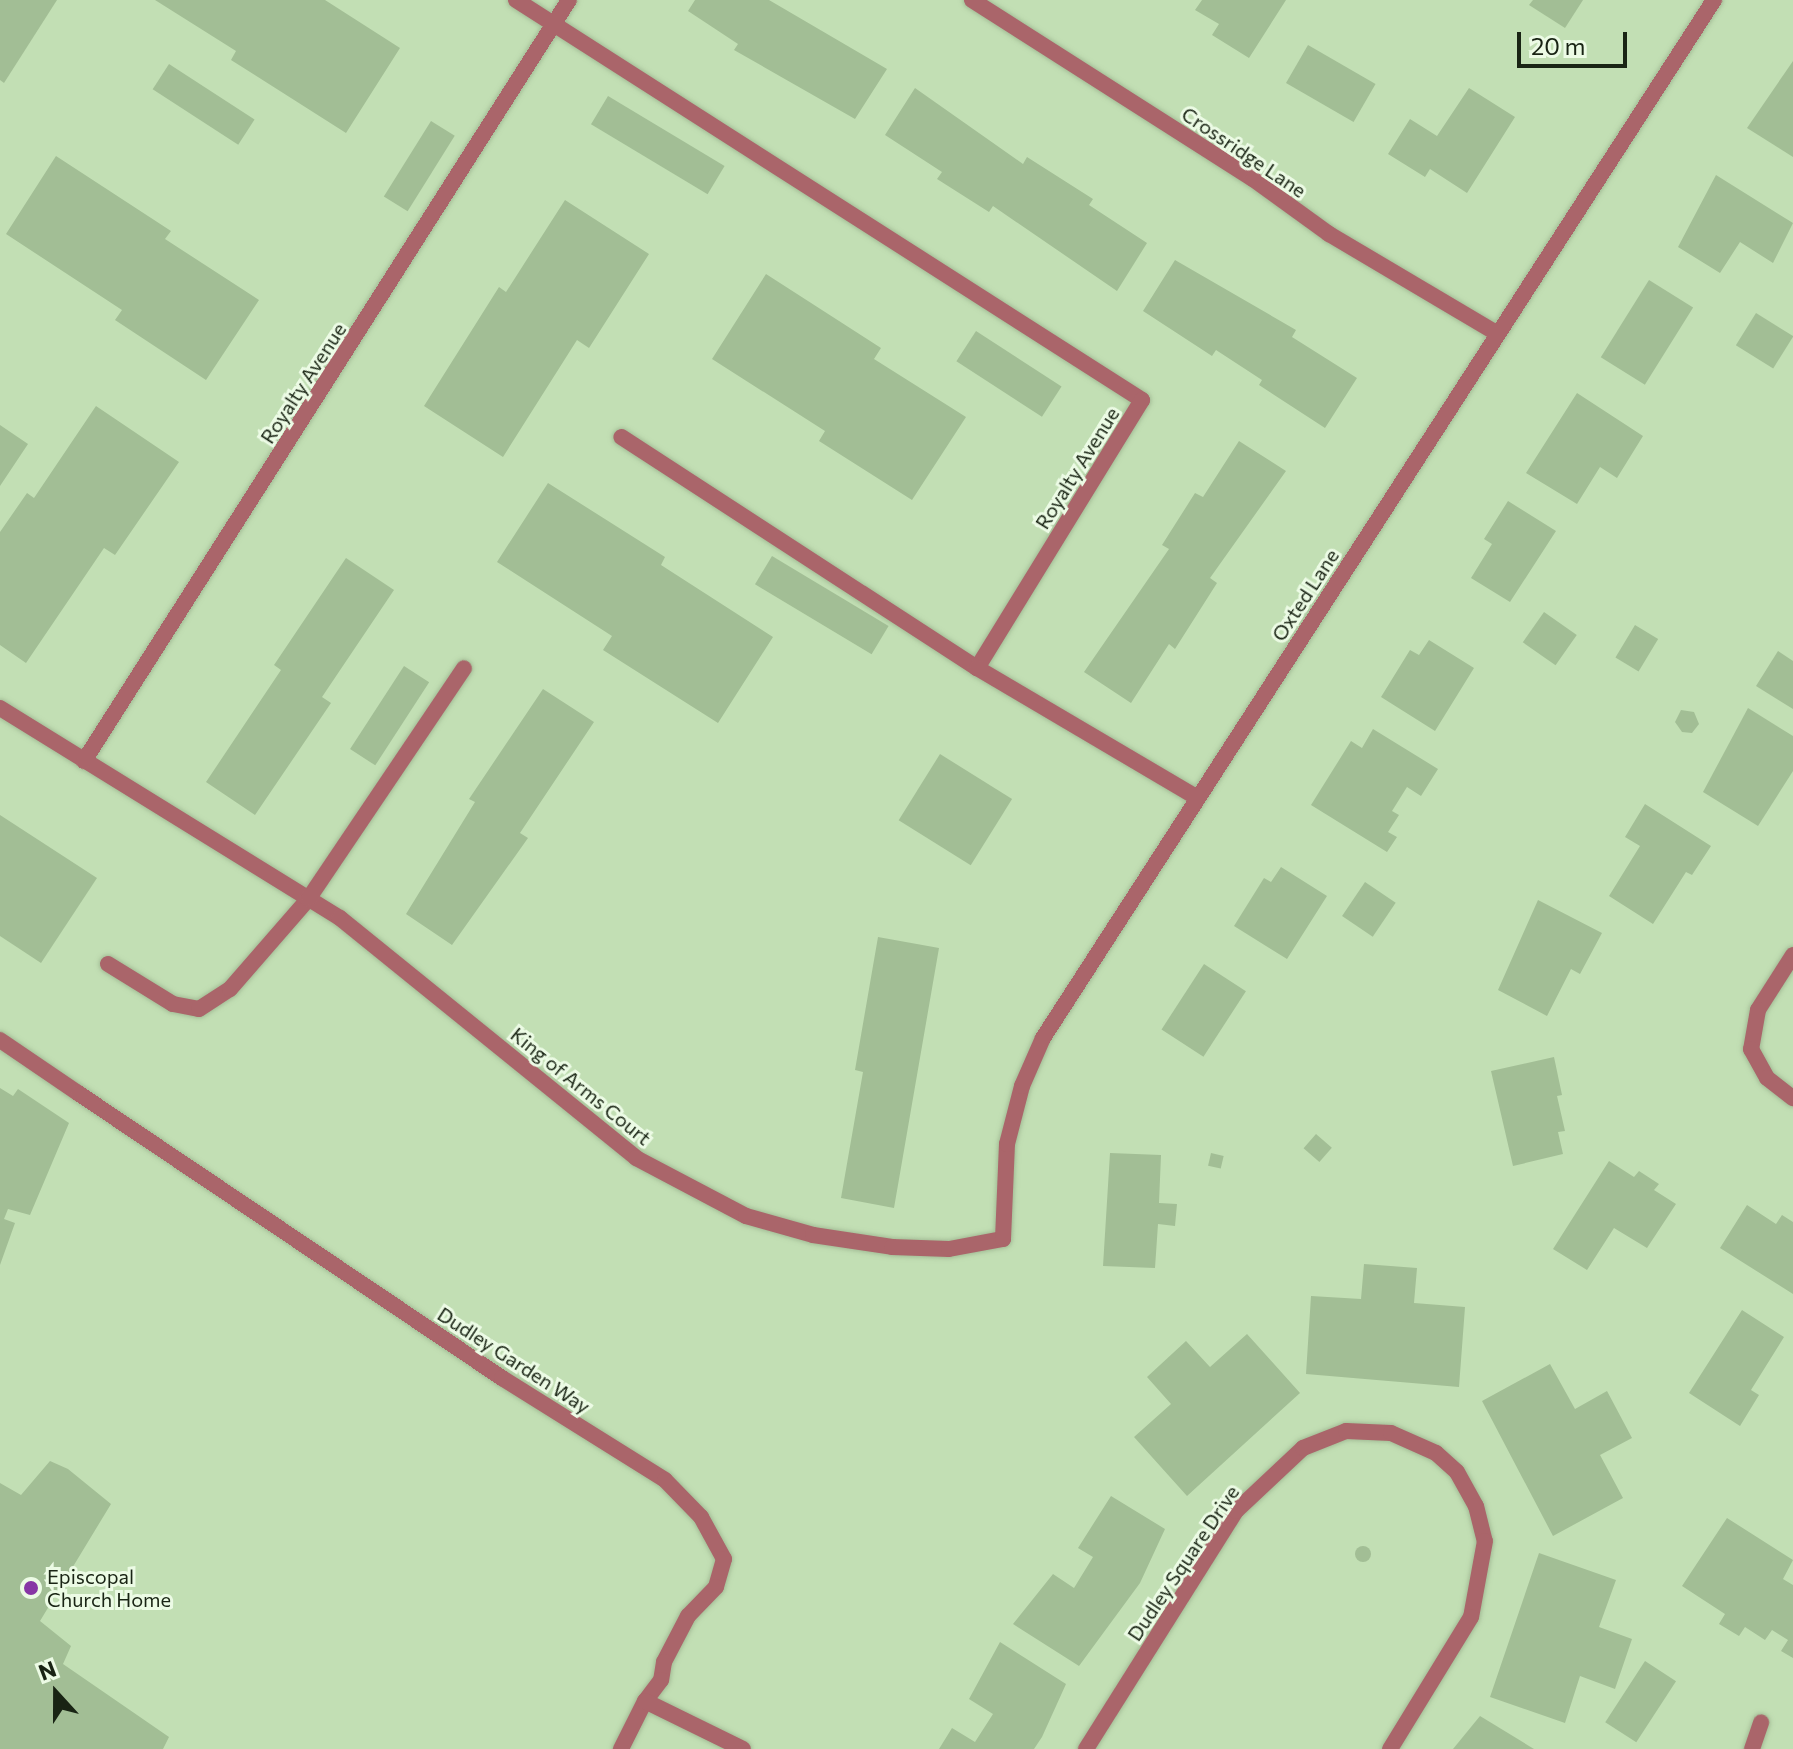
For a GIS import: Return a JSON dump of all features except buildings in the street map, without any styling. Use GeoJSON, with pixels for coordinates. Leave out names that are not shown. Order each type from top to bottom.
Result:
{"type":"FeatureCollection","features":[{"type":"Feature","properties":{"kind":"street","name":"Royalty Avenue"},"geometry":{"type":"LineString","coordinates":[[516,0],[1142,400],[977,668]]}},
{"type":"Feature","properties":{"kind":"street","name":"Royalty Avenue"},"geometry":{"type":"LineString","coordinates":[[84,761],[569,0]]}},
{"type":"Feature","properties":{"kind":"street","name":"Crossridge Lane"},"geometry":{"type":"LineString","coordinates":[[972,0],[1253,179],[1329,234],[1495,332]]}},
{"type":"Feature","properties":{"kind":"street","name":"Oxted Lane"},"geometry":{"type":"LineString","coordinates":[[1003,1239],[1007,1144],[1022,1086],[1043,1038],[1495,332],[1714,0]]}},
{"type":"Feature","properties":{"kind":"street"},"geometry":{"type":"LineString","coordinates":[[621,437],[977,668],[1198,798]]}},
{"type":"Feature","properties":{"kind":"street"},"geometry":{"type":"LineString","coordinates":[[108,964],[173,1004],[199,1009],[230,989],[309,898],[464,668]]}},
{"type":"Feature","properties":{"kind":"street","name":"King of Arms Court"},"geometry":{"type":"LineString","coordinates":[[0,708],[340,918],[636,1158],[746,1216],[813,1235],[892,1247],[949,1249],[1003,1239]]}},
{"type":"Feature","properties":{"kind":"street"},"geometry":{"type":"LineString","coordinates":[[1793,955],[1758,1010],[1751,1049],[1767,1078],[1793,1098]]}},
{"type":"Feature","properties":{"kind":"street","name":"Dudley Garden Way"},"geometry":{"type":"LineString","coordinates":[[0,1040],[502,1378],[665,1480],[701,1517],[724,1559],[716,1587],[688,1616],[664,1662],[661,1680],[645,1701],[621,1749]]}},
{"type":"Feature","properties":{"kind":"street","name":"Dudley Square Drive"},"geometry":{"type":"LineString","coordinates":[[1086,1749],[1236,1511],[1303,1448],[1346,1431],[1391,1433],[1436,1453],[1457,1472],[1476,1506],[1485,1541],[1471,1617],[1390,1749]]}},
{"type":"Feature","properties":{"kind":"street"},"geometry":{"type":"LineString","coordinates":[[645,1701],[743,1749]]}},
{"type":"Feature","properties":{"kind":"street"},"geometry":{"type":"LineString","coordinates":[[1752,1749],[1761,1723]]}},
{"type":"Feature","properties":{"kind":"place","name":"Episcopal Church Home"},"geometry":{"type":"Point","coordinates":[31,1588]}}]}
